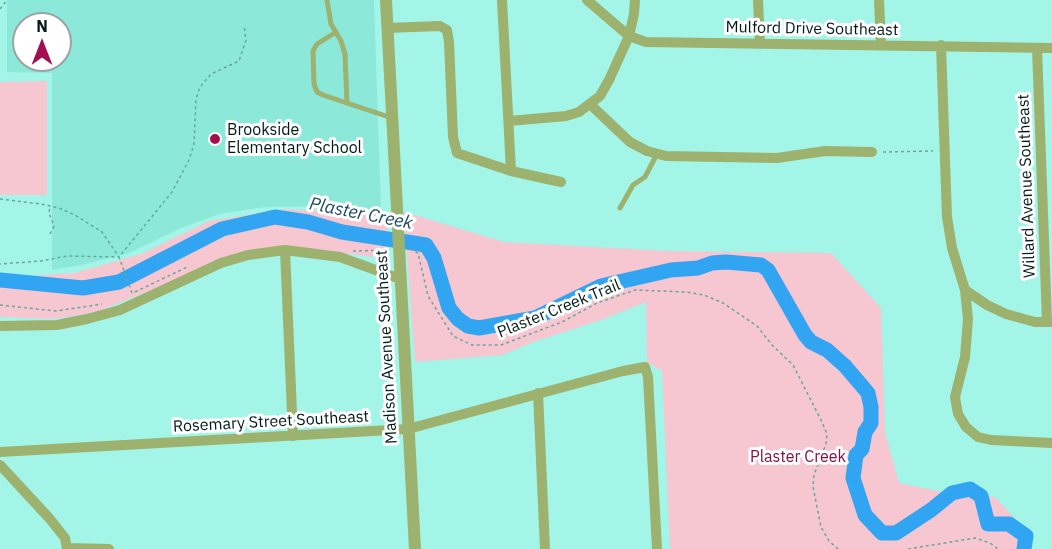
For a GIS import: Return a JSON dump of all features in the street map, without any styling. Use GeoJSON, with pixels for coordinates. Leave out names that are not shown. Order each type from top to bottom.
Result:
{"type":"FeatureCollection","features":[{"type":"Feature","properties":{"kind":"street","name":"Madison Avenue Southeast"},"geometry":{"type":"LineString","coordinates":[[386,0],[415,549]]}},
{"type":"Feature","properties":{"kind":"street"},"geometry":{"type":"LineString","coordinates":[[502,0],[511,171]]}},
{"type":"Feature","properties":{"kind":"street","name":"Mulford Drive Southeast"},"geometry":{"type":"LineString","coordinates":[[587,0],[629,36],[646,42],[1052,48]]}},
{"type":"Feature","properties":{"kind":"street"},"geometry":{"type":"LineString","coordinates":[[509,121],[566,116],[579,112],[600,96],[629,36],[635,0]]}},
{"type":"Feature","properties":{"kind":"street"},"geometry":{"type":"LineString","coordinates":[[758,0],[760,44]]}},
{"type":"Feature","properties":{"kind":"street"},"geometry":{"type":"LineString","coordinates":[[879,0],[881,44]]}},
{"type":"Feature","properties":{"kind":"street"},"geometry":{"type":"LineString","coordinates":[[387,28],[440,26],[447,30],[454,150],[461,155],[511,171],[561,182]]}},
{"type":"Feature","properties":{"kind":"street"},"geometry":{"type":"LineString","coordinates":[[941,45],[947,217],[951,248],[965,290],[968,337],[955,397],[958,414],[966,427],[984,439],[1052,443]]}},
{"type":"Feature","properties":{"kind":"street","name":"Willard Avenue Southeast"},"geometry":{"type":"LineString","coordinates":[[1037,48],[1050,322]]}},
{"type":"Feature","properties":{"kind":"street"},"geometry":{"type":"LineString","coordinates":[[590,104],[630,142],[666,156],[777,158],[825,151],[872,152]]}},
{"type":"Feature","properties":{"kind":"street"},"geometry":{"type":"LineString","coordinates":[[285,250],[293,436]]}},
{"type":"Feature","properties":{"kind":"street"},"geometry":{"type":"LineString","coordinates":[[0,326],[57,325],[87,319],[120,310],[221,263],[248,255],[285,250],[308,251],[340,257],[400,279]]}},
{"type":"Feature","properties":{"kind":"street"},"geometry":{"type":"LineString","coordinates":[[965,290],[987,305],[1006,314],[1020,319],[1050,322]]}},
{"type":"Feature","properties":{"kind":"street","name":"Rosemary Street Southeast"},"geometry":{"type":"LineString","coordinates":[[0,452],[408,429],[538,393],[645,367],[648,377],[657,549]]}},
{"type":"Feature","properties":{"kind":"street"},"geometry":{"type":"LineString","coordinates":[[538,393],[546,549]]}},
{"type":"Feature","properties":{"kind":"street"},"geometry":{"type":"LineString","coordinates":[[0,465],[51,519],[65,538],[67,549],[109,549]]}},
{"type":"Feature","properties":{"kind":"lane"},"geometry":{"type":"LineString","coordinates":[[327,0],[331,24],[341,41],[345,54],[347,103]]}},
{"type":"Feature","properties":{"kind":"lane"},"geometry":{"type":"LineString","coordinates":[[336,32],[317,45],[313,51],[314,84],[317,92],[392,118]]}},
{"type":"Feature","properties":{"kind":"lane"},"geometry":{"type":"LineString","coordinates":[[620,208],[633,185],[645,177],[657,154]]}},
{"type":"Feature","properties":{"kind":"path"},"geometry":{"type":"LineString","coordinates":[[1,0],[2,5]]}},
{"type":"Feature","properties":{"kind":"path"},"geometry":{"type":"LineString","coordinates":[[0,9],[7,0]]}},
{"type":"Feature","properties":{"kind":"path"},"geometry":{"type":"LineString","coordinates":[[119,257],[172,192],[189,160],[194,144],[196,99],[200,87],[212,74],[239,60],[246,40],[244,25]]}},
{"type":"Feature","properties":{"kind":"path"},"geometry":{"type":"LineString","coordinates":[[872,152],[933,151]]}},
{"type":"Feature","properties":{"kind":"path"},"geometry":{"type":"LineString","coordinates":[[0,200],[18,200],[50,206],[75,215],[93,225],[102,232],[119,257],[133,294],[144,286],[193,265]]}},
{"type":"Feature","properties":{"kind":"path"},"geometry":{"type":"LineString","coordinates":[[50,206],[49,213],[54,226],[50,234]]}},
{"type":"Feature","properties":{"kind":"path","name":"Plaster Creek Trail"},"geometry":{"type":"LineString","coordinates":[[398,252],[412,248],[418,253],[428,296],[453,336],[472,345],[501,345],[562,322],[597,303],[634,290],[686,292],[704,295],[723,303],[756,326],[794,365],[821,420],[827,434],[826,444],[814,475],[813,486],[821,527],[829,541],[838,549]]}},
{"type":"Feature","properties":{"kind":"path"},"geometry":{"type":"LineString","coordinates":[[345,250],[398,252]]}},
{"type":"Feature","properties":{"kind":"path"},"geometry":{"type":"LineString","coordinates":[[0,264],[67,256],[119,257]]}},
{"type":"Feature","properties":{"kind":"path"},"geometry":{"type":"LineString","coordinates":[[0,305],[56,311],[104,304]]}},
{"type":"Feature","properties":{"kind":"path"},"geometry":{"type":"LineString","coordinates":[[908,549],[975,538],[990,543],[998,549]]}},
{"type":"Feature","properties":{"kind":"shaded area","name":"Brookside Elementary School"},"geometry":{"type":"Polygon","coordinates":[[[7,0],[374,0],[381,210],[334,206],[265,207],[219,214],[181,228],[129,253],[52,270],[52,73],[7,72],[7,0]]]}},
{"type":"Feature","properties":{"kind":"green space"},"geometry":{"type":"Polygon","coordinates":[[[47,81],[47,195],[0,195],[0,82],[47,81]]]}},
{"type":"Feature","properties":{"kind":"green space","name":"Plaster Creek"},"geometry":{"type":"Polygon","coordinates":[[[284,209],[387,215],[389,259],[305,248],[279,247],[149,291],[96,312],[54,319],[0,317],[0,276],[74,273],[141,254],[209,221],[284,209]]]}},
{"type":"Feature","properties":{"kind":"green space","name":"Plaster Creek"},"geometry":{"type":"Polygon","coordinates":[[[404,212],[504,242],[669,251],[831,253],[881,308],[885,432],[899,483],[938,491],[995,497],[1021,525],[1024,549],[670,549],[662,371],[647,362],[646,302],[502,355],[415,362],[404,212]]]}},
{"type":"Feature","properties":{"kind":"waterway","name":"Plaster Creek"},"geometry":{"type":"LineString","coordinates":[[0,280],[83,288],[119,282],[222,229],[275,217],[308,222],[342,232],[426,245],[434,258],[449,308],[468,326],[479,328],[535,318],[601,286],[671,270],[698,268],[712,263],[726,262],[761,265],[768,270],[805,335],[811,342],[827,350],[845,366],[868,393],[871,423],[865,432],[862,449],[856,455],[853,478],[865,515],[882,533],[896,533],[952,493],[970,489],[981,496],[988,524],[1009,524],[1026,536],[1024,549]]}},
{"type":"Feature","properties":{"kind":"place","name":"Brookside Elementary School"},"geometry":{"type":"Point","coordinates":[215,139]}}]}
